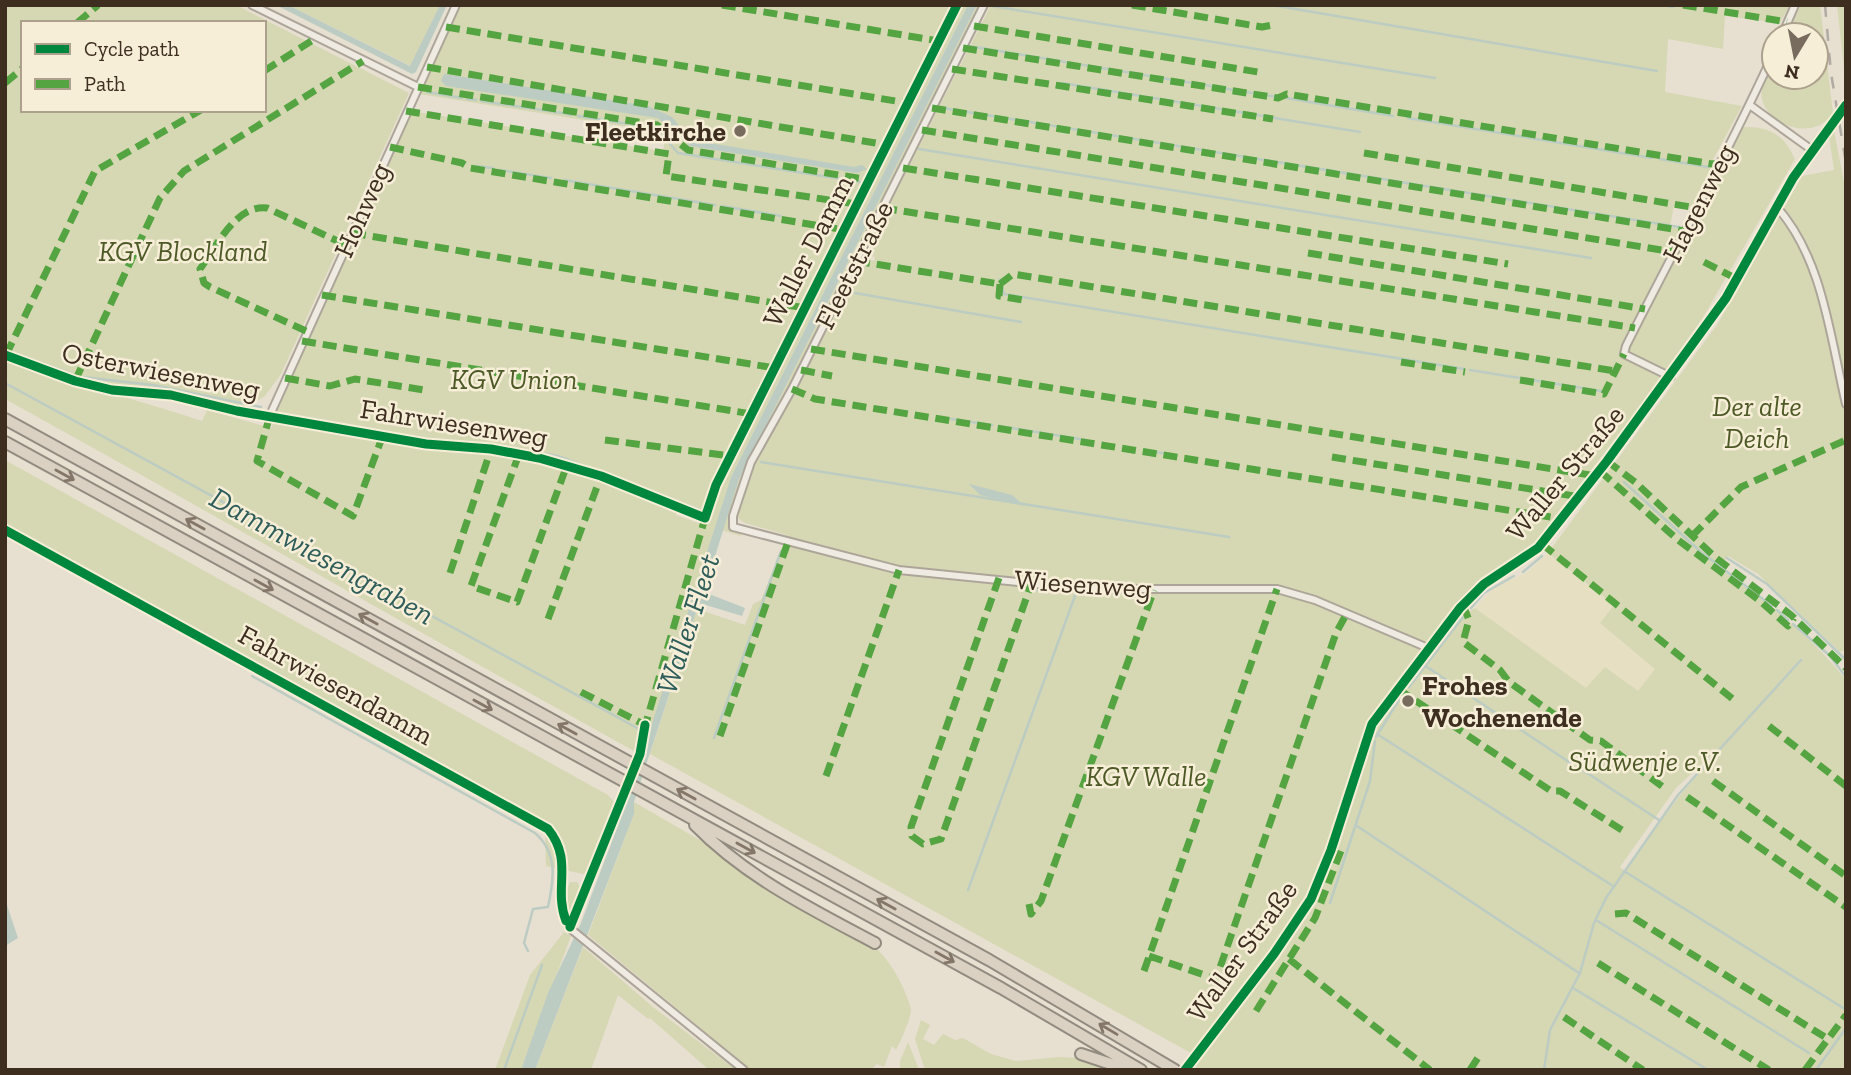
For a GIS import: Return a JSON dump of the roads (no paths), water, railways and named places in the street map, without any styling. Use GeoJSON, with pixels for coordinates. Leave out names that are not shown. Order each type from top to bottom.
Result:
{"type":"FeatureCollection","features":[{"type":"Feature","properties":{"kind":"highway"},"geometry":{"type":"LineString","coordinates":[[5,419],[989,960],[1175,1070]]}},
{"type":"Feature","properties":{"kind":"highway"},"geometry":{"type":"LineString","coordinates":[[5,442],[648,793],[1000,988],[1141,1070]]}},
{"type":"Feature","properties":{"kind":"highway"},"geometry":{"type":"LineString","coordinates":[[686,815],[710,840],[772,887],[875,943]]}},
{"type":"Feature","properties":{"kind":"highway"},"geometry":{"type":"LineString","coordinates":[[1081,1054],[1129,1070]]}},
{"type":"Feature","properties":{"kind":"street"},"geometry":{"type":"LineString","coordinates":[[252,5],[418,87]]}},
{"type":"Feature","properties":{"kind":"street","name":"Hohweg"},"geometry":{"type":"LineString","coordinates":[[270,415],[456,5]]}},
{"type":"Feature","properties":{"kind":"street","name":"Waller Damm"},"geometry":{"type":"LineString","coordinates":[[705,518],[721,476],[957,5]]}},
{"type":"Feature","properties":{"kind":"street","name":"Fleetstraße"},"geometry":{"type":"LineString","coordinates":[[733,527],[733,516],[751,462],[792,389],[984,5]]}},
{"type":"Feature","properties":{"kind":"street","name":"Hagenweg"},"geometry":{"type":"LineString","coordinates":[[1671,377],[1624,354],[1718,163],[1760,85]]}},
{"type":"Feature","properties":{"kind":"street","name":"Waller Straße"},"geometry":{"type":"LineString","coordinates":[[1185,1070],[1274,954],[1311,900],[1331,850],[1372,724],[1428,648],[1484,584],[1518,564],[1542,544],[1671,377],[1726,298],[1776,205],[1846,105]]}},
{"type":"Feature","properties":{"kind":"street"},"geometry":{"type":"LineString","coordinates":[[1751,106],[1812,150]]}},
{"type":"Feature","properties":{"kind":"street"},"geometry":{"type":"LineString","coordinates":[[1776,205],[1793,225],[1817,279],[1846,404]]}},
{"type":"Feature","properties":{"kind":"street","name":"Osterwiesenweg"},"geometry":{"type":"LineString","coordinates":[[5,355],[83,383],[171,395],[270,415]]}},
{"type":"Feature","properties":{"kind":"street","name":"Fahrwiesenweg"},"geometry":{"type":"LineString","coordinates":[[270,415],[426,444],[491,449],[539,458],[601,476],[705,518]]}},
{"type":"Feature","properties":{"kind":"street","name":"Wiesenweg"},"geometry":{"type":"LineString","coordinates":[[733,527],[899,570],[1087,589],[1276,589],[1315,600],[1428,648]]}},
{"type":"Feature","properties":{"kind":"street","name":"Fahrwiesendamm"},"geometry":{"type":"LineString","coordinates":[[5,530],[548,829],[559,843],[563,857],[562,910],[572,930],[744,1070]]}},
{"type":"Feature","properties":{"kind":"water"},"geometry":{"type":"Polygon","coordinates":[[[276,5],[288,5],[410,66],[440,5],[447,5],[416,72],[412,74],[276,5]]]}},
{"type":"Feature","properties":{"kind":"water","name":"Waller Fleet"},"geometry":{"type":"Polygon","coordinates":[[[968,5],[977,5],[739,479],[704,592],[745,608],[742,616],[699,603],[634,802],[634,814],[535,1070],[521,1070],[548,993],[581,923],[628,799],[731,477],[968,5]]]}},
{"type":"Feature","properties":{"kind":"water"},"geometry":{"type":"Polygon","coordinates":[[[444,74],[648,106],[672,117],[691,140],[854,167],[862,165],[867,169],[857,173],[690,146],[658,118],[446,86],[441,81],[444,74]]]}},
{"type":"Feature","properties":{"kind":"water"},"geometry":{"type":"Polygon","coordinates":[[[969,484],[1012,495],[1025,506],[980,495],[969,484]]]}},
{"type":"Feature","properties":{"kind":"water"},"geometry":{"type":"Polygon","coordinates":[[[5,899],[18,938],[5,946],[5,899]]]}},
{"type":"Feature","properties":{"kind":"waterway"},"geometry":{"type":"LineString","coordinates":[[1272,5],[1657,71]]}},
{"type":"Feature","properties":{"kind":"waterway"},"geometry":{"type":"LineString","coordinates":[[1664,5],[1673,7]]}},
{"type":"Feature","properties":{"kind":"waterway"},"geometry":{"type":"LineString","coordinates":[[992,6],[1435,78]]}},
{"type":"Feature","properties":{"kind":"waterway"},"geometry":{"type":"LineString","coordinates":[[969,46],[1277,97]]}},
{"type":"Feature","properties":{"kind":"waterway"},"geometry":{"type":"LineString","coordinates":[[1062,83],[1360,132]]}},
{"type":"Feature","properties":{"kind":"waterway"},"geometry":{"type":"LineString","coordinates":[[427,92],[462,98]]}},
{"type":"Feature","properties":{"kind":"waterway"},"geometry":{"type":"LineString","coordinates":[[1286,98],[1393,116]]}},
{"type":"Feature","properties":{"kind":"waterway"},"geometry":{"type":"LineString","coordinates":[[467,99],[476,100]]}},
{"type":"Feature","properties":{"kind":"waterway"},"geometry":{"type":"LineString","coordinates":[[481,101],[527,108]]}},
{"type":"Feature","properties":{"kind":"waterway"},"geometry":{"type":"LineString","coordinates":[[529,108],[561,113]]}},
{"type":"Feature","properties":{"kind":"waterway"},"geometry":{"type":"LineString","coordinates":[[943,108],[1679,227]]}},
{"type":"Feature","properties":{"kind":"waterway"},"geometry":{"type":"LineString","coordinates":[[563,113],[572,115]]}},
{"type":"Feature","properties":{"kind":"waterway"},"geometry":{"type":"LineString","coordinates":[[578,116],[642,126]]}},
{"type":"Feature","properties":{"kind":"waterway"},"geometry":{"type":"LineString","coordinates":[[1408,118],[1652,158]]}},
{"type":"Feature","properties":{"kind":"waterway"},"geometry":{"type":"LineString","coordinates":[[657,129],[678,153],[860,182]]}},
{"type":"Feature","properties":{"kind":"waterway"},"geometry":{"type":"LineString","coordinates":[[919,149],[1591,258]]}},
{"type":"Feature","properties":{"kind":"waterway"},"geometry":{"type":"LineString","coordinates":[[1660,159],[1708,167]]}},
{"type":"Feature","properties":{"kind":"waterway"},"geometry":{"type":"LineString","coordinates":[[476,166],[493,168]]}},
{"type":"Feature","properties":{"kind":"waterway"},"geometry":{"type":"LineString","coordinates":[[500,170],[551,178]]}},
{"type":"Feature","properties":{"kind":"waterway"},"geometry":{"type":"LineString","coordinates":[[564,180],[715,205]]}},
{"type":"Feature","properties":{"kind":"waterway"},"geometry":{"type":"LineString","coordinates":[[722,206],[781,216]]}},
{"type":"Feature","properties":{"kind":"waterway"},"geometry":{"type":"LineString","coordinates":[[1000,279],[1004,294],[1464,369]]}},
{"type":"Feature","properties":{"kind":"waterway"},"geometry":{"type":"LineString","coordinates":[[855,293],[1021,322]]}},
{"type":"Feature","properties":{"kind":"waterway"},"geometry":{"type":"LineString","coordinates":[[13,353],[75,375]]}},
{"type":"Feature","properties":{"kind":"waterway"},"geometry":{"type":"LineString","coordinates":[[1470,370],[1601,391]]}},
{"type":"Feature","properties":{"kind":"waterway"},"geometry":{"type":"LineString","coordinates":[[82,377],[153,385],[261,407]]}},
{"type":"Feature","properties":{"kind":"waterway","name":"Dammwiesengraben"},"geometry":{"type":"LineString","coordinates":[[5,383],[639,729]]}},
{"type":"Feature","properties":{"kind":"waterway"},"geometry":{"type":"LineString","coordinates":[[280,413],[430,440],[493,445],[558,456],[700,510]]}},
{"type":"Feature","properties":{"kind":"waterway"},"geometry":{"type":"LineString","coordinates":[[951,419],[992,425]]}},
{"type":"Feature","properties":{"kind":"waterway"},"geometry":{"type":"LineString","coordinates":[[999,426],[1086,440]]}},
{"type":"Feature","properties":{"kind":"waterway"},"geometry":{"type":"LineString","coordinates":[[1148,451],[1169,454]]}},
{"type":"Feature","properties":{"kind":"waterway"},"geometry":{"type":"LineString","coordinates":[[761,462],[1229,537]]}},
{"type":"Feature","properties":{"kind":"waterway"},"geometry":{"type":"LineString","coordinates":[[1624,482],[1701,552],[1772,606]]}},
{"type":"Feature","properties":{"kind":"waterway"},"geometry":{"type":"LineString","coordinates":[[714,738],[781,551]]}},
{"type":"Feature","properties":{"kind":"waterway"},"geometry":{"type":"LineString","coordinates":[[1523,572],[1542,556]]}},
{"type":"Feature","properties":{"kind":"waterway"},"geometry":{"type":"LineString","coordinates":[[1727,558],[1767,584],[1846,660]]}},
{"type":"Feature","properties":{"kind":"waterway"},"geometry":{"type":"LineString","coordinates":[[1471,608],[1484,593],[1514,576]]}},
{"type":"Feature","properties":{"kind":"waterway"},"geometry":{"type":"LineString","coordinates":[[1034,590],[1142,594]]}},
{"type":"Feature","properties":{"kind":"waterway"},"geometry":{"type":"LineString","coordinates":[[968,890],[1076,593]]}},
{"type":"Feature","properties":{"kind":"waterway"},"geometry":{"type":"LineString","coordinates":[[1777,610],[1788,620]]}},
{"type":"Feature","properties":{"kind":"waterway"},"geometry":{"type":"LineString","coordinates":[[1409,687],[1463,617]]}},
{"type":"Feature","properties":{"kind":"waterway"},"geometry":{"type":"LineString","coordinates":[[1793,624],[1829,655],[1846,677]]}},
{"type":"Feature","properties":{"kind":"waterway"},"geometry":{"type":"LineString","coordinates":[[1544,1070],[1550,1030],[1580,973],[1594,923],[1606,898],[1678,795],[1801,660]]}},
{"type":"Feature","properties":{"kind":"waterway"},"geometry":{"type":"LineString","coordinates":[[1424,665],[1572,764]]}},
{"type":"Feature","properties":{"kind":"waterway"},"geometry":{"type":"LineString","coordinates":[[252,676],[535,833],[548,849],[553,877],[548,907],[533,909],[524,943],[528,951]]}},
{"type":"Feature","properties":{"kind":"waterway"},"geometry":{"type":"LineString","coordinates":[[1376,737],[1400,698]]}},
{"type":"Feature","properties":{"kind":"waterway"},"geometry":{"type":"LineString","coordinates":[[1377,734],[1613,886]]}},
{"type":"Feature","properties":{"kind":"waterway"},"geometry":{"type":"LineString","coordinates":[[1330,903],[1370,781],[1375,741]]}},
{"type":"Feature","properties":{"kind":"waterway"},"geometry":{"type":"LineString","coordinates":[[1581,769],[1659,820]]}},
{"type":"Feature","properties":{"kind":"waterway"},"geometry":{"type":"LineString","coordinates":[[1357,826],[1579,973]]}},
{"type":"Feature","properties":{"kind":"waterway"},"geometry":{"type":"LineString","coordinates":[[1624,871],[1845,1009]]}},
{"type":"Feature","properties":{"kind":"waterway"},"geometry":{"type":"LineString","coordinates":[[1596,920],[1809,1053]]}},
{"type":"Feature","properties":{"kind":"waterway"},"geometry":{"type":"LineString","coordinates":[[504,1070],[542,965]]}},
{"type":"Feature","properties":{"kind":"waterway"},"geometry":{"type":"LineString","coordinates":[[1573,988],[1708,1070]]}},
{"type":"Feature","properties":{"kind":"waterway"},"geometry":{"type":"LineString","coordinates":[[1816,1070],[1846,1028]]}},
{"type":"Feature","properties":{"kind":"railway"},"geometry":{"type":"LineString","coordinates":[[1825,5],[1831,73],[1846,163]]}},
{"type":"Feature","properties":{"kind":"place","name":"Fleetkirche"},"geometry":{"type":"Point","coordinates":[740,131]}},
{"type":"Feature","properties":{"kind":"place","name":"Frohes Wochenende"},"geometry":{"type":"Point","coordinates":[1408,701]}},
{"type":"Feature","properties":{"kind":"park label","name":"KGV Blockland"},"geometry":{"type":"Point","coordinates":[183,251]}},
{"type":"Feature","properties":{"kind":"park label","name":"KGV Union"},"geometry":{"type":"Point","coordinates":[514,379]}},
{"type":"Feature","properties":{"kind":"park label","name":"Der alte Deich"},"geometry":{"type":"Point","coordinates":[1757,422]}},
{"type":"Feature","properties":{"kind":"park label","name":"Südwenje e.V."},"geometry":{"type":"Point","coordinates":[1645,761]}},
{"type":"Feature","properties":{"kind":"park label","name":"KGV Walle"},"geometry":{"type":"Point","coordinates":[1146,776]}}]}
